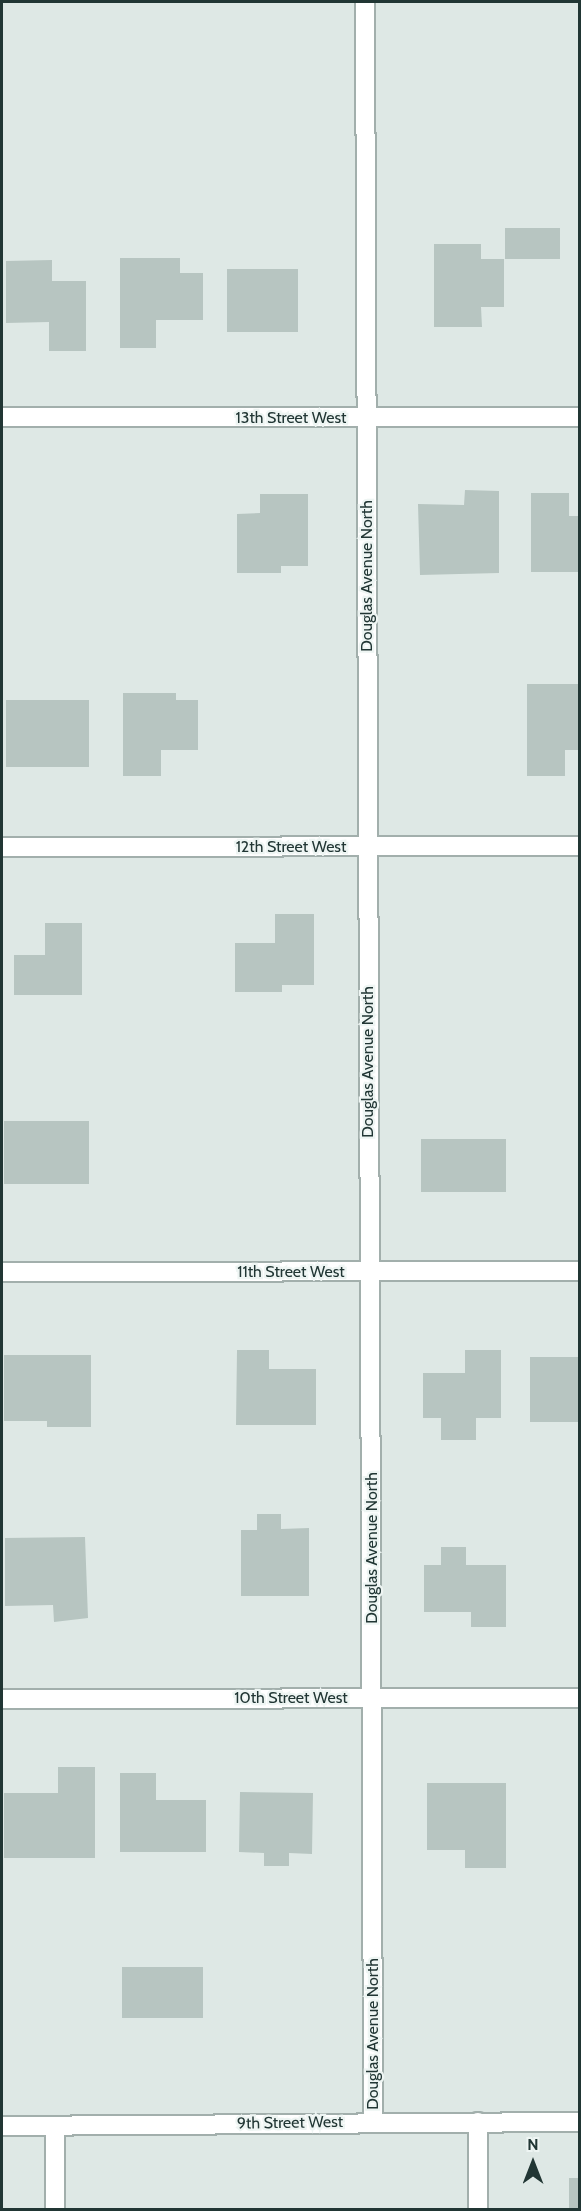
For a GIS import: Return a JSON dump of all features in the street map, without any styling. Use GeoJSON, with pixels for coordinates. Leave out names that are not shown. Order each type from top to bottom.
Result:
{"type":"FeatureCollection","features":[{"type":"Feature","properties":{"kind":"street","name":"Douglas Avenue North"},"geometry":{"type":"LineString","coordinates":[[365,2],[374,2122]]}},
{"type":"Feature","properties":{"kind":"street","name":"13th Street West"},"geometry":{"type":"LineString","coordinates":[[2,417],[579,417]]}},
{"type":"Feature","properties":{"kind":"street","name":"12th Street West"},"geometry":{"type":"LineString","coordinates":[[2,847],[579,846]]}},
{"type":"Feature","properties":{"kind":"street","name":"11th Street West"},"geometry":{"type":"LineString","coordinates":[[2,1272],[579,1271]]}},
{"type":"Feature","properties":{"kind":"street","name":"10th Street West"},"geometry":{"type":"LineString","coordinates":[[2,1699],[579,1698]]}},
{"type":"Feature","properties":{"kind":"street"},"geometry":{"type":"LineString","coordinates":[[478,2122],[478,2210]]}},
{"type":"Feature","properties":{"kind":"street","name":"9th Street West"},"geometry":{"type":"LineString","coordinates":[[2,2126],[579,2122]]}},
{"type":"Feature","properties":{"kind":"street"},"geometry":{"type":"LineString","coordinates":[[55,2126],[55,2210]]}},
{"type":"Feature","properties":{"kind":"building"},"geometry":{"type":"Polygon","coordinates":[[[505,228],[560,228],[560,259],[505,259],[505,228]]]}},
{"type":"Feature","properties":{"kind":"building"},"geometry":{"type":"Polygon","coordinates":[[[434,244],[481,244],[481,259],[504,259],[504,307],[481,307],[482,327],[434,327],[434,244]]]}},
{"type":"Feature","properties":{"kind":"building"},"geometry":{"type":"Polygon","coordinates":[[[120,258],[180,258],[180,273],[203,273],[203,320],[156,320],[156,348],[120,348],[120,258]]]}},
{"type":"Feature","properties":{"kind":"building"},"geometry":{"type":"Polygon","coordinates":[[[52,260],[52,281],[86,281],[86,351],[49,351],[49,322],[6,323],[6,261],[52,260]]]}},
{"type":"Feature","properties":{"kind":"building"},"geometry":{"type":"Polygon","coordinates":[[[227,269],[298,269],[298,332],[227,332],[227,269]]]}},
{"type":"Feature","properties":{"kind":"building"},"geometry":{"type":"Polygon","coordinates":[[[465,490],[499,491],[499,573],[420,575],[418,504],[464,505],[465,490]]]}},
{"type":"Feature","properties":{"kind":"building"},"geometry":{"type":"Polygon","coordinates":[[[531,493],[569,493],[569,516],[580,516],[580,572],[531,572],[531,493]]]}},
{"type":"Feature","properties":{"kind":"building"},"geometry":{"type":"Polygon","coordinates":[[[260,494],[308,494],[308,566],[281,566],[281,573],[237,573],[237,514],[260,513],[260,494]]]}},
{"type":"Feature","properties":{"kind":"building"},"geometry":{"type":"Polygon","coordinates":[[[527,684],[580,684],[580,750],[565,750],[565,776],[527,776],[527,684]]]}},
{"type":"Feature","properties":{"kind":"building"},"geometry":{"type":"Polygon","coordinates":[[[123,693],[176,693],[176,700],[198,700],[198,750],[161,750],[161,776],[123,776],[123,693]]]}},
{"type":"Feature","properties":{"kind":"building"},"geometry":{"type":"Polygon","coordinates":[[[6,700],[89,700],[89,767],[6,767],[6,700]]]}},
{"type":"Feature","properties":{"kind":"building"},"geometry":{"type":"Polygon","coordinates":[[[275,914],[314,914],[314,985],[282,985],[282,992],[235,992],[235,943],[275,943],[275,914]]]}},
{"type":"Feature","properties":{"kind":"building"},"geometry":{"type":"Polygon","coordinates":[[[45,923],[82,923],[82,995],[14,995],[14,955],[45,955],[45,923]]]}},
{"type":"Feature","properties":{"kind":"building"},"geometry":{"type":"Polygon","coordinates":[[[4,1121],[89,1121],[89,1184],[4,1184],[4,1121]]]}},
{"type":"Feature","properties":{"kind":"building"},"geometry":{"type":"Polygon","coordinates":[[[421,1139],[506,1139],[506,1192],[421,1192],[421,1139]]]}},
{"type":"Feature","properties":{"kind":"building"},"geometry":{"type":"Polygon","coordinates":[[[237,1350],[269,1350],[269,1369],[316,1369],[316,1425],[236,1425],[237,1350]]]}},
{"type":"Feature","properties":{"kind":"building"},"geometry":{"type":"Polygon","coordinates":[[[465,1350],[501,1350],[501,1418],[476,1418],[476,1440],[441,1440],[441,1418],[423,1418],[423,1373],[465,1373],[465,1350]]]}},
{"type":"Feature","properties":{"kind":"building"},"geometry":{"type":"Polygon","coordinates":[[[4,1355],[91,1355],[91,1427],[47,1427],[47,1421],[4,1421],[4,1355]]]}},
{"type":"Feature","properties":{"kind":"building"},"geometry":{"type":"Polygon","coordinates":[[[530,1357],[580,1357],[580,1422],[530,1422],[530,1357]]]}},
{"type":"Feature","properties":{"kind":"building"},"geometry":{"type":"Polygon","coordinates":[[[257,1514],[281,1514],[281,1529],[309,1528],[309,1596],[241,1596],[241,1530],[257,1530],[257,1514]]]}},
{"type":"Feature","properties":{"kind":"building"},"geometry":{"type":"Polygon","coordinates":[[[85,1537],[88,1618],[54,1622],[53,1605],[5,1606],[5,1538],[85,1537]]]}},
{"type":"Feature","properties":{"kind":"building"},"geometry":{"type":"Polygon","coordinates":[[[441,1547],[466,1547],[466,1565],[506,1565],[506,1627],[471,1627],[471,1612],[424,1612],[424,1565],[441,1565],[441,1547]]]}},
{"type":"Feature","properties":{"kind":"building"},"geometry":{"type":"Polygon","coordinates":[[[58,1767],[95,1767],[95,1858],[4,1858],[4,1793],[58,1793],[58,1767]]]}},
{"type":"Feature","properties":{"kind":"building"},"geometry":{"type":"Polygon","coordinates":[[[120,1773],[156,1773],[156,1800],[206,1800],[206,1852],[120,1852],[120,1773]]]}},
{"type":"Feature","properties":{"kind":"building"},"geometry":{"type":"Polygon","coordinates":[[[427,1783],[506,1783],[506,1868],[465,1868],[465,1850],[427,1850],[427,1783]]]}},
{"type":"Feature","properties":{"kind":"building"},"geometry":{"type":"Polygon","coordinates":[[[240,1792],[313,1793],[312,1854],[289,1853],[289,1866],[264,1866],[264,1853],[239,1852],[240,1792]]]}},
{"type":"Feature","properties":{"kind":"building"},"geometry":{"type":"Polygon","coordinates":[[[122,1967],[203,1967],[203,2018],[122,2018],[122,1967]]]}},
{"type":"Feature","properties":{"kind":"building"},"geometry":{"type":"Polygon","coordinates":[[[569,2178],[580,2178],[580,2210],[569,2210],[569,2178]]]}}]}
